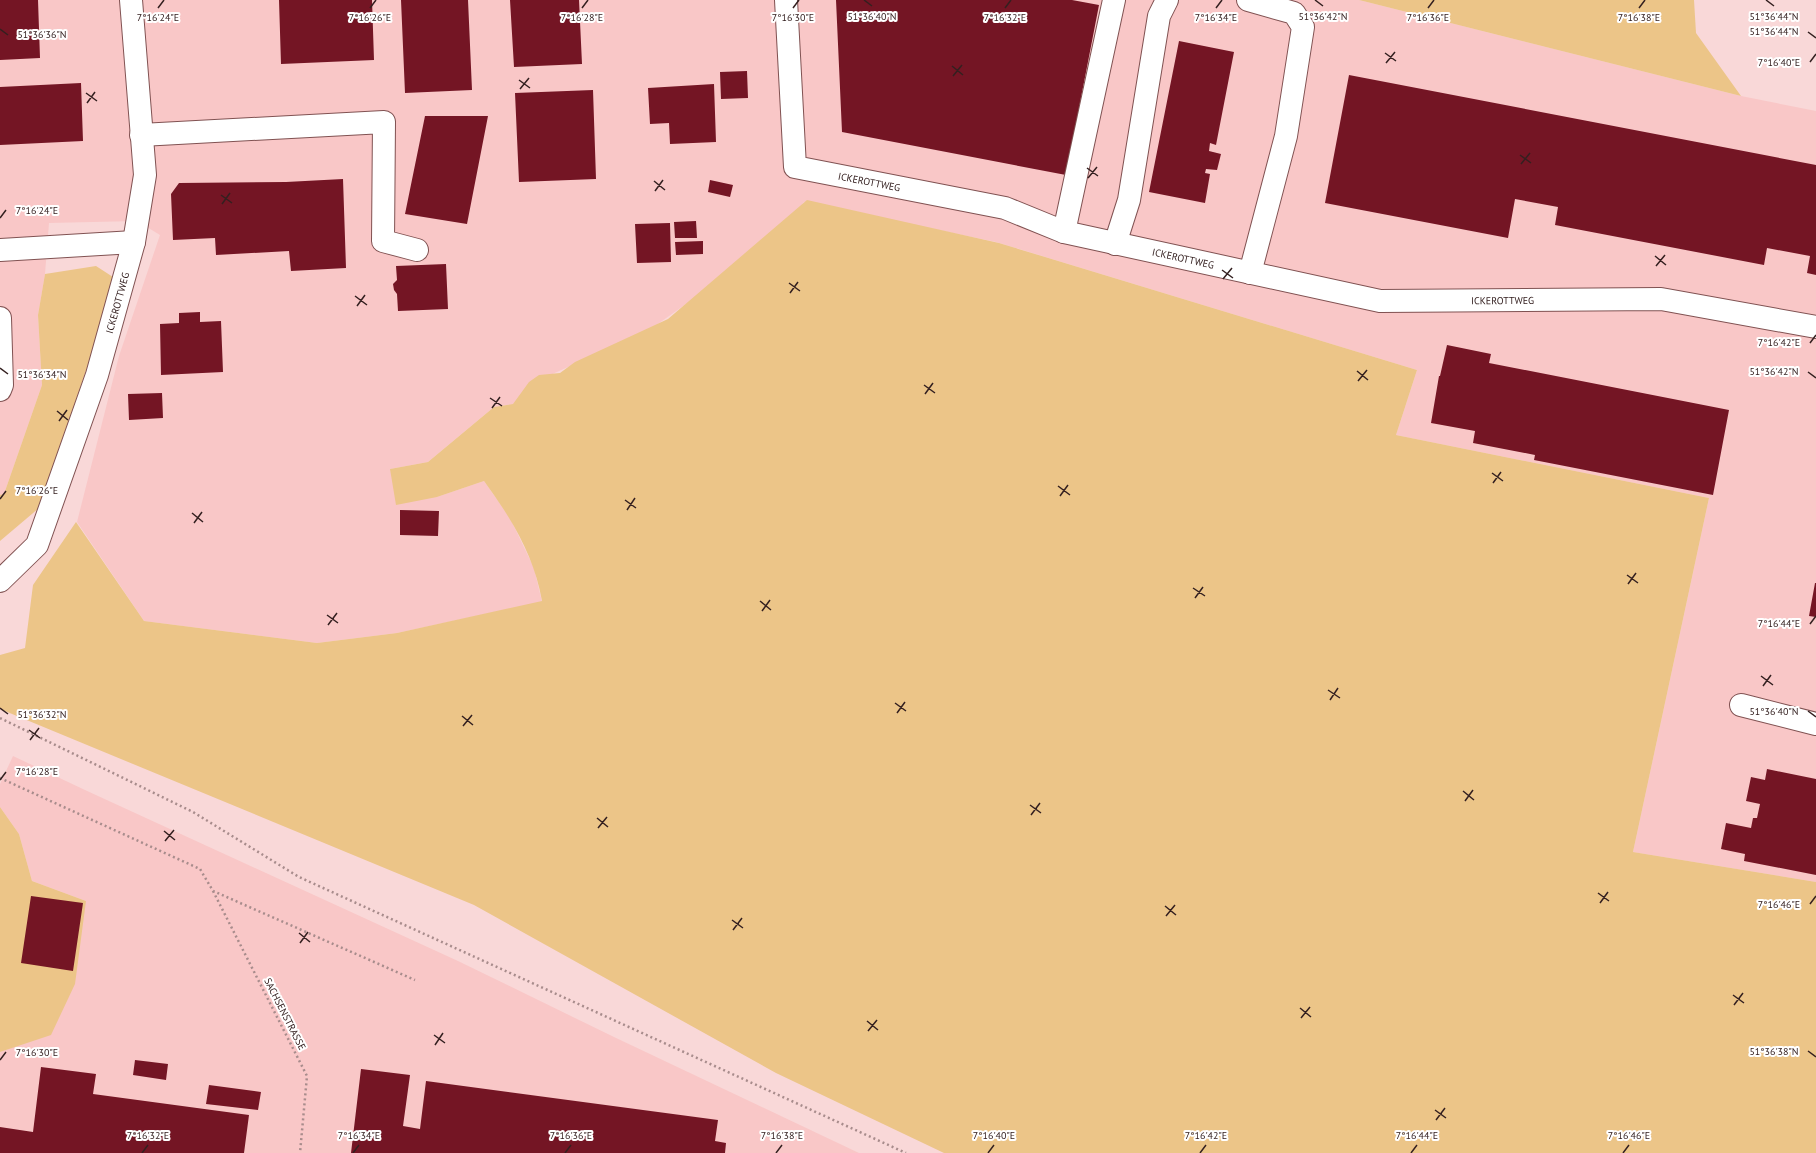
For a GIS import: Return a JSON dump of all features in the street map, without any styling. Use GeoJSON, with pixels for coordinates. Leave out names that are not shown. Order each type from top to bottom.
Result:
{"type":"FeatureCollection","features":[{"type":"Feature","properties":{"kind":"street","name":"ICKEROTTWEG"},"geometry":{"type":"LineString","coordinates":[[0,581],[37,545],[97,375],[134,242],[145,175],[131,0]]}},
{"type":"Feature","properties":{"kind":"street","name":"ICKEROTTWEG"},"geometry":{"type":"LineString","coordinates":[[786,0],[795,168],[1005,208],[1064,232],[1380,301],[1661,299],[1816,327]]}},
{"type":"Feature","properties":{"kind":"street"},"geometry":{"type":"LineString","coordinates":[[1064,232],[1114,0]]}},
{"type":"Feature","properties":{"kind":"street"},"geometry":{"type":"LineString","coordinates":[[1115,244],[1128,200],[1159,16],[1167,0]]}},
{"type":"Feature","properties":{"kind":"street"},"geometry":{"type":"LineString","coordinates":[[1248,0],[1294,13],[1302,27],[1286,136],[1250,273]]}},
{"type":"Feature","properties":{"kind":"street"},"geometry":{"type":"LineString","coordinates":[[141,135],[384,122],[383,241],[417,250]]}},
{"type":"Feature","properties":{"kind":"street"},"geometry":{"type":"LineString","coordinates":[[0,250],[134,242]]}},
{"type":"Feature","properties":{"kind":"street"},"geometry":{"type":"LineString","coordinates":[[0,318],[2,385],[0,390]]}},
{"type":"Feature","properties":{"kind":"street"},"geometry":{"type":"LineString","coordinates":[[1741,705],[1816,724]]}},
{"type":"Feature","properties":{"kind":"path"},"geometry":{"type":"LineString","coordinates":[[0,718],[193,812],[299,877],[906,1153]]}},
{"type":"Feature","properties":{"kind":"path","name":"SACHSENSTRASSE"},"geometry":{"type":"LineString","coordinates":[[0,778],[200,869],[213,891],[307,1076],[300,1153]]}},
{"type":"Feature","properties":{"kind":"path"},"geometry":{"type":"LineString","coordinates":[[213,891],[415,980]]}},
{"type":"Feature","properties":{"kind":"shaded area"},"geometry":{"type":"Polygon","coordinates":[[[0,0],[1359,0],[1741,96],[1816,111],[1816,882],[1633,852],[1709,498],[1396,435],[1417,370],[996,242],[804,202],[791,219],[707,289],[648,331],[548,376],[514,404],[494,407],[428,462],[390,469],[437,497],[484,481],[510,518],[534,568],[542,602],[397,633],[317,643],[144,621],[77,522],[119,356],[160,235],[137,221],[49,223],[45,274],[38,315],[42,385],[4,494],[0,495],[0,0]]]}},
{"type":"Feature","properties":{"kind":"shaded area"},"geometry":{"type":"Polygon","coordinates":[[[1359,0],[1694,0],[1696,33],[1741,96],[1359,0]]]}},
{"type":"Feature","properties":{"kind":"shaded area"},"geometry":{"type":"Polygon","coordinates":[[[807,200],[999,243],[1417,370],[1396,435],[1709,498],[1633,852],[1816,882],[1816,1153],[944,1153],[776,1073],[474,905],[0,709],[0,655],[25,648],[33,585],[76,522],[144,621],[317,643],[397,633],[542,601],[533,568],[520,538],[512,523],[484,481],[437,497],[396,505],[390,469],[428,462],[494,407],[513,404],[529,382],[539,375],[560,373],[575,362],[668,319],[807,200]]]}},
{"type":"Feature","properties":{"kind":"shaded area"},"geometry":{"type":"Polygon","coordinates":[[[96,266],[113,277],[107,309],[39,508],[0,541],[0,495],[4,494],[42,385],[38,315],[45,274],[96,266]]]}},
{"type":"Feature","properties":{"kind":"shaded area"},"geometry":{"type":"Polygon","coordinates":[[[13,756],[458,961],[859,1153],[0,1153],[0,1052],[19,1045],[86,901],[32,881],[19,834],[0,807],[0,784],[13,756]]]}},
{"type":"Feature","properties":{"kind":"shaded area"},"geometry":{"type":"Polygon","coordinates":[[[0,807],[19,834],[32,881],[86,901],[75,984],[51,1035],[0,1052],[0,807]]]}},
{"type":"Feature","properties":{"kind":"building"},"geometry":{"type":"Polygon","coordinates":[[[0,0],[38,0],[40,58],[0,60],[0,0]]]}},
{"type":"Feature","properties":{"kind":"building"},"geometry":{"type":"Polygon","coordinates":[[[279,0],[372,0],[374,60],[281,64],[279,0]]]}},
{"type":"Feature","properties":{"kind":"building"},"geometry":{"type":"Polygon","coordinates":[[[401,0],[468,0],[472,90],[405,93],[401,0]]]}},
{"type":"Feature","properties":{"kind":"building"},"geometry":{"type":"Polygon","coordinates":[[[510,0],[579,0],[582,64],[514,67],[510,0]]]}},
{"type":"Feature","properties":{"kind":"building"},"geometry":{"type":"Polygon","coordinates":[[[836,0],[1072,0],[1099,5],[1066,175],[842,132],[836,0]]]}},
{"type":"Feature","properties":{"kind":"building"},"geometry":{"type":"Polygon","coordinates":[[[1179,41],[1234,52],[1216,145],[1210,143],[1209,151],[1221,154],[1217,170],[1206,169],[1205,173],[1210,174],[1205,203],[1149,192],[1179,41]]]}},
{"type":"Feature","properties":{"kind":"building"},"geometry":{"type":"Polygon","coordinates":[[[747,71],[748,98],[721,99],[720,72],[747,71]]]}},
{"type":"Feature","properties":{"kind":"building"},"geometry":{"type":"Polygon","coordinates":[[[1349,75],[1816,165],[1816,275],[1807,273],[1810,256],[1767,248],[1764,265],[1555,225],[1558,207],[1515,199],[1508,238],[1325,203],[1349,75]]]}},
{"type":"Feature","properties":{"kind":"building"},"geometry":{"type":"Polygon","coordinates":[[[81,83],[83,141],[0,145],[0,87],[81,83]]]}},
{"type":"Feature","properties":{"kind":"building"},"geometry":{"type":"Polygon","coordinates":[[[714,84],[716,142],[670,144],[669,123],[650,124],[648,88],[714,84]]]}},
{"type":"Feature","properties":{"kind":"building"},"geometry":{"type":"Polygon","coordinates":[[[593,90],[596,179],[519,182],[515,93],[593,90]]]}},
{"type":"Feature","properties":{"kind":"building"},"geometry":{"type":"Polygon","coordinates":[[[425,116],[488,116],[467,224],[405,214],[425,116]]]}},
{"type":"Feature","properties":{"kind":"building"},"geometry":{"type":"Polygon","coordinates":[[[343,179],[346,268],[291,271],[289,251],[216,255],[215,238],[173,240],[171,194],[179,183],[286,182],[343,179]]]}},
{"type":"Feature","properties":{"kind":"building"},"geometry":{"type":"Polygon","coordinates":[[[710,180],[733,185],[730,197],[708,192],[710,180]]]}},
{"type":"Feature","properties":{"kind":"building"},"geometry":{"type":"Polygon","coordinates":[[[696,221],[697,238],[675,238],[674,222],[696,221]]]}},
{"type":"Feature","properties":{"kind":"building"},"geometry":{"type":"Polygon","coordinates":[[[670,223],[671,262],[637,263],[635,224],[670,223]]]}},
{"type":"Feature","properties":{"kind":"building"},"geometry":{"type":"Polygon","coordinates":[[[703,241],[703,254],[676,255],[675,242],[703,241]]]}},
{"type":"Feature","properties":{"kind":"building"},"geometry":{"type":"Polygon","coordinates":[[[446,264],[448,309],[398,311],[397,294],[394,290],[393,284],[397,280],[396,266],[446,264]]]}},
{"type":"Feature","properties":{"kind":"building"},"geometry":{"type":"Polygon","coordinates":[[[200,312],[200,322],[221,321],[223,372],[161,375],[160,324],[179,323],[179,313],[200,312]]]}},
{"type":"Feature","properties":{"kind":"building"},"geometry":{"type":"Polygon","coordinates":[[[1447,345],[1491,354],[1489,363],[1729,410],[1713,495],[1534,460],[1535,455],[1473,443],[1475,431],[1431,423],[1439,376],[1447,345]]]}},
{"type":"Feature","properties":{"kind":"building"},"geometry":{"type":"Polygon","coordinates":[[[162,393],[163,418],[129,420],[128,394],[162,393]]]}},
{"type":"Feature","properties":{"kind":"building"},"geometry":{"type":"Polygon","coordinates":[[[400,510],[439,511],[438,536],[400,535],[400,510]]]}},
{"type":"Feature","properties":{"kind":"building"},"geometry":{"type":"Polygon","coordinates":[[[1816,583],[1816,617],[1809,616],[1816,583]]]}},
{"type":"Feature","properties":{"kind":"building"},"geometry":{"type":"Polygon","coordinates":[[[1767,769],[1816,779],[1816,875],[1744,861],[1745,854],[1721,849],[1726,823],[1751,828],[1753,818],[1757,818],[1760,804],[1746,801],[1751,777],[1765,780],[1767,769]]]}},
{"type":"Feature","properties":{"kind":"building"},"geometry":{"type":"Polygon","coordinates":[[[31,896],[83,903],[73,971],[21,963],[31,896]]]}},
{"type":"Feature","properties":{"kind":"building"},"geometry":{"type":"Polygon","coordinates":[[[135,1060],[168,1064],[166,1080],[133,1075],[135,1060]]]}},
{"type":"Feature","properties":{"kind":"building"},"geometry":{"type":"Polygon","coordinates":[[[41,1067],[96,1074],[93,1094],[249,1115],[244,1153],[0,1153],[0,1127],[33,1132],[41,1067]]]}},
{"type":"Feature","properties":{"kind":"building"},"geometry":{"type":"Polygon","coordinates":[[[361,1069],[410,1075],[403,1126],[420,1129],[426,1081],[718,1120],[715,1141],[726,1143],[725,1153],[351,1153],[361,1069]]]}},
{"type":"Feature","properties":{"kind":"building"},"geometry":{"type":"Polygon","coordinates":[[[209,1085],[261,1092],[258,1110],[206,1104],[209,1085]]]}}]}
